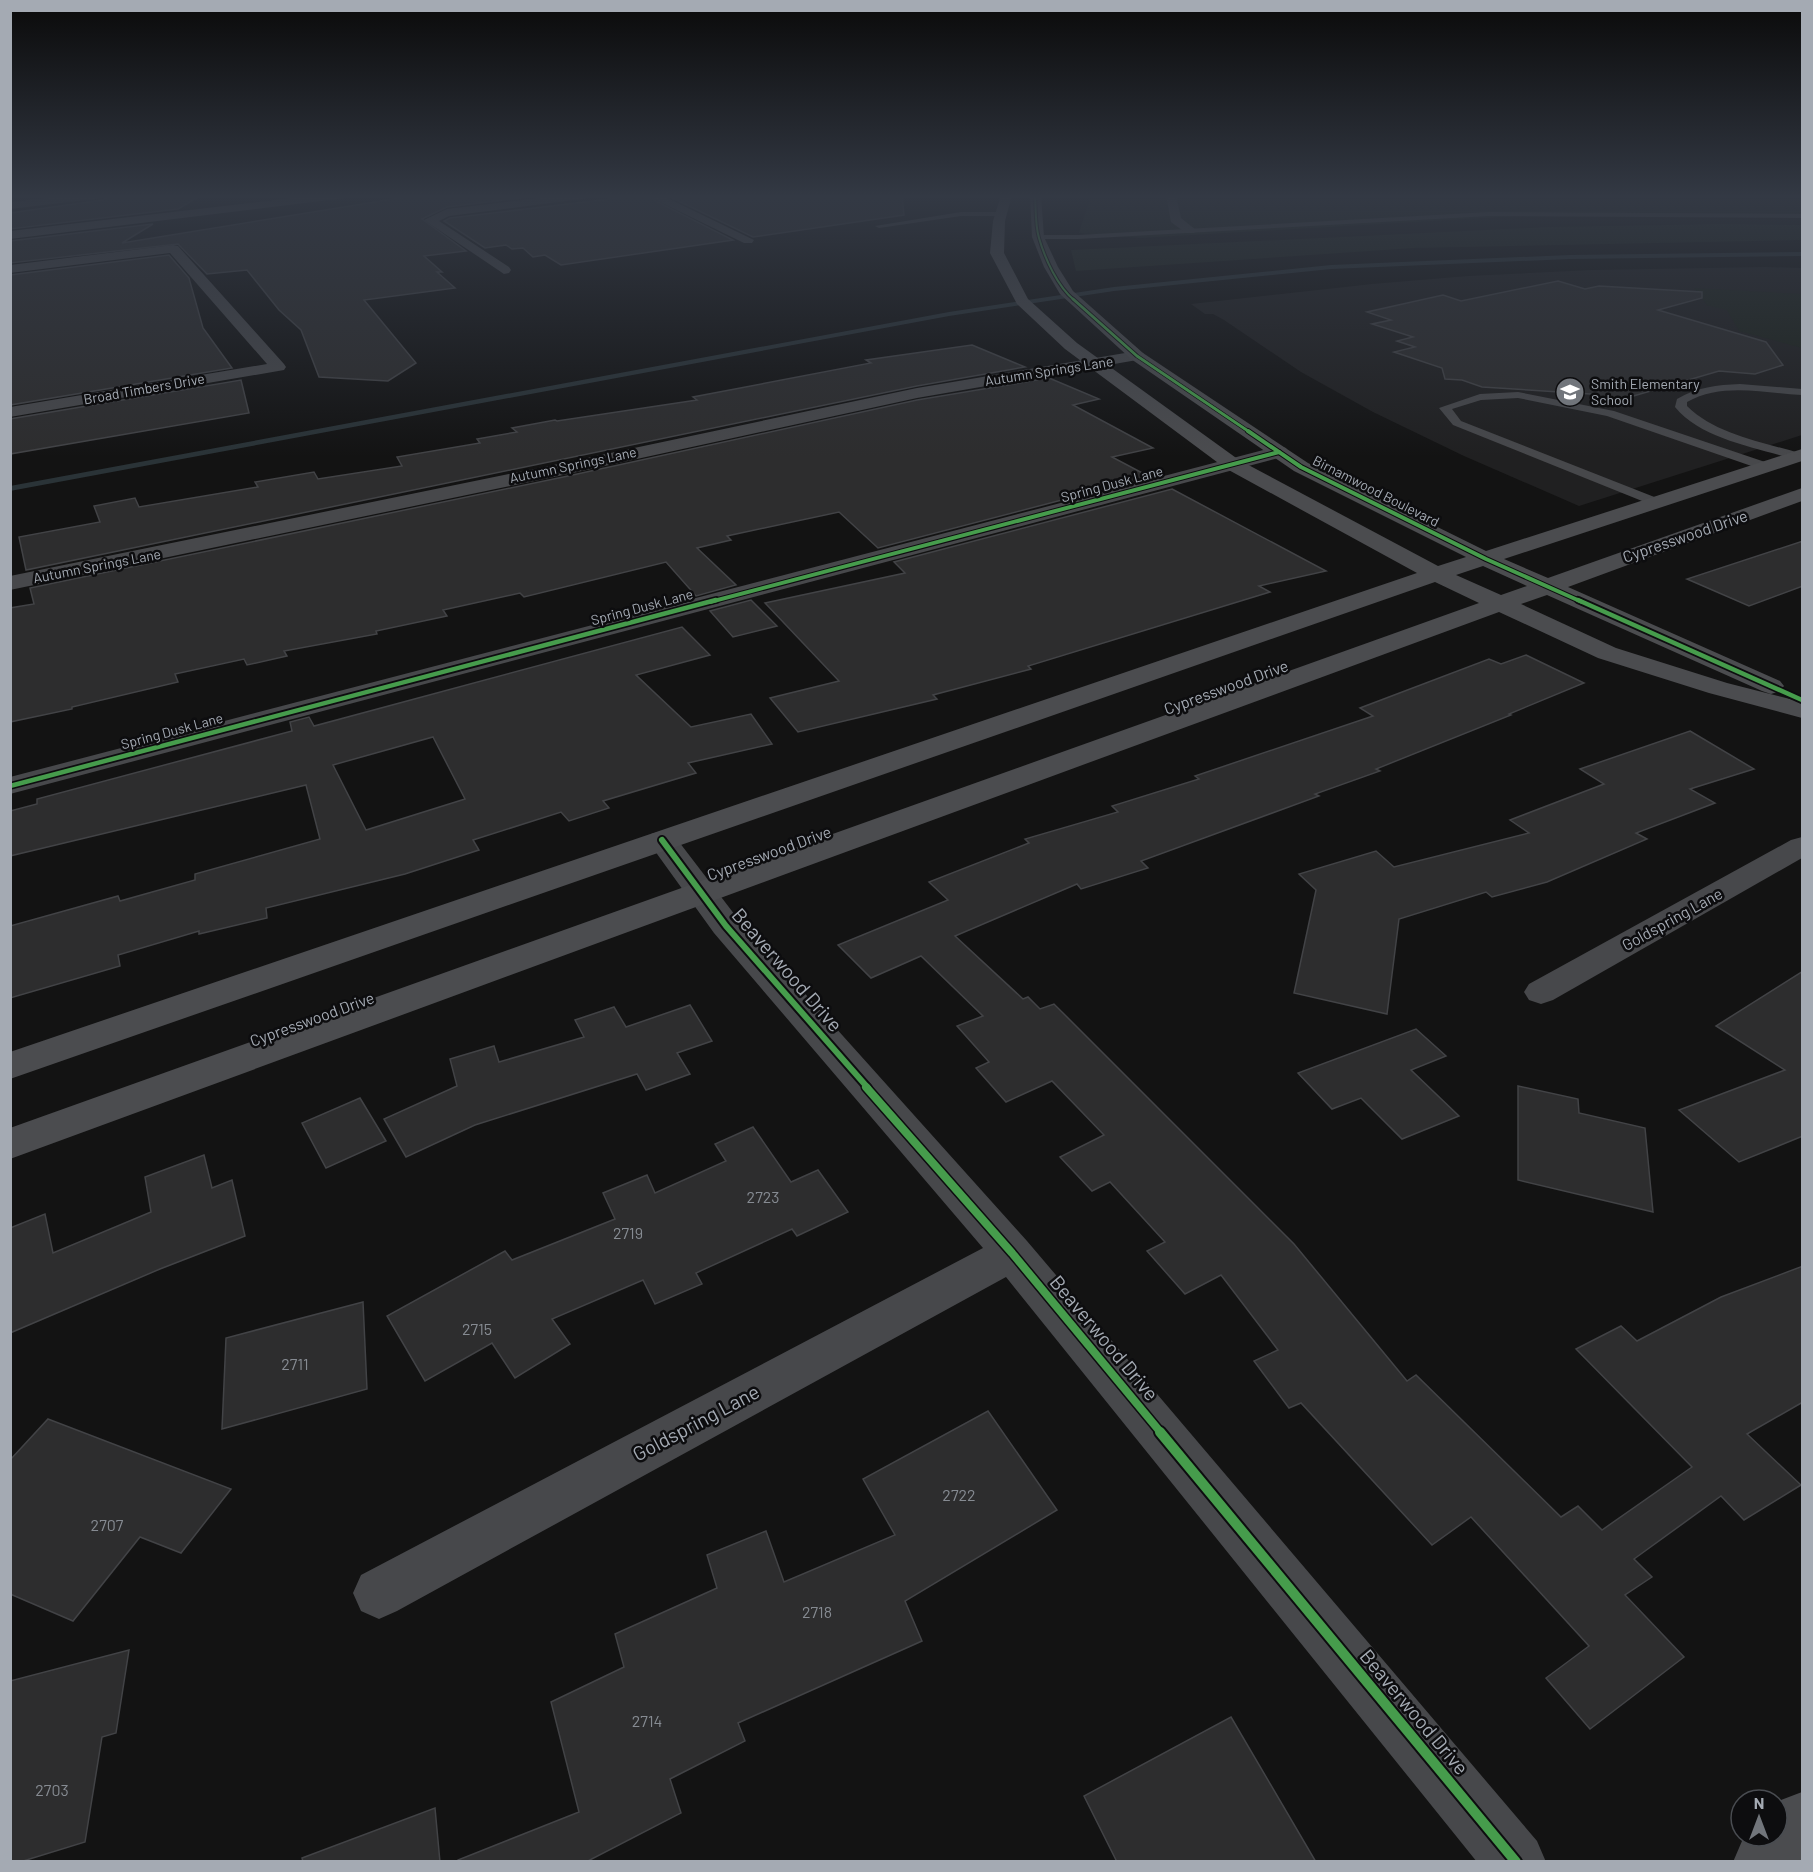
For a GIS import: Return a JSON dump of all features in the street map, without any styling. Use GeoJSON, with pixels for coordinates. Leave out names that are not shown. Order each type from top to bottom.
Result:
{"type":"FeatureCollection","features":[{"type":"Feature","properties":{"kind":"street","name":"Broad Timbers Drive"},"geometry":{"type":"LineString","coordinates":[[10,411],[278,367],[203,282]]}},
{"type":"Feature","properties":{"kind":"street"},"geometry":{"type":"LineString","coordinates":[[1012,282],[1022,301],[1094,363],[1232,464],[1319,513],[1436,574],[1607,653],[1718,688],[1803,710]]}},
{"type":"Feature","properties":{"kind":"street","name":"Birnamwood Boulevard"},"geometry":{"type":"LineString","coordinates":[[1060,282],[1067,294],[1100,320],[1137,356],[1310,471],[1486,559],[1803,700]]}},
{"type":"Feature","properties":{"kind":"street","name":"Autumn Springs Lane"},"geometry":{"type":"LineString","coordinates":[[10,584],[917,393],[1137,356]]}},
{"type":"Feature","properties":{"kind":"street","name":"Spring Dusk Lane"},"geometry":{"type":"LineString","coordinates":[[10,786],[1279,452]]}},
{"type":"Feature","properties":{"kind":"street"},"geometry":{"type":"LineString","coordinates":[[10,1066],[1436,574],[1798,459]]}},
{"type":"Feature","properties":{"kind":"street","name":"Cypresswood Drive"},"geometry":{"type":"LineString","coordinates":[[10,1144],[1546,585],[1803,494]]}},
{"type":"Feature","properties":{"kind":"street","name":"Beaverwood Drive"},"geometry":{"type":"LineString","coordinates":[[662,840],[726,926],[1012,1253],[1516,1862]]}},
{"type":"Feature","properties":{"kind":"street","name":"Goldspring Lane"},"geometry":{"type":"LineString","coordinates":[[1541,992],[1803,846]]}},
{"type":"Feature","properties":{"kind":"street","name":"Goldspring Lane"},"geometry":{"type":"LineString","coordinates":[[379,1593],[1012,1253]]}},
{"type":"Feature","properties":{"kind":"street"},"geometry":{"type":"LineString","coordinates":[[1763,1862],[1803,1821]]}},
{"type":"Feature","properties":{"kind":"lane"},"geometry":{"type":"LineString","coordinates":[[1798,459],[1709,427],[1694,419],[1681,407],[1682,401],[1688,396],[1714,390],[1745,388],[1803,392]]}},
{"type":"Feature","properties":{"kind":"lane"},"geometry":{"type":"LineString","coordinates":[[1657,503],[1457,423],[1445,408],[1480,397],[1518,395],[1610,413],[1767,467]]}},
{"type":"Feature","properties":{"kind":"shaded area","name":"Smith Elementary School"},"geometry":{"type":"Polygon","coordinates":[[[1802,282],[1802,435],[1579,506],[1464,456],[1373,412],[1301,372],[1224,320],[1213,314],[1205,314],[1191,304],[1372,284],[1802,282]]]}},
{"type":"Feature","properties":{"kind":"shaded area"},"geometry":{"type":"Polygon","coordinates":[[[1694,288],[1802,294],[1802,348],[1739,331],[1727,310],[1707,305],[1694,288]]]}},
{"type":"Feature","properties":{"kind":"building"},"geometry":{"type":"Polygon","coordinates":[[[10,282],[190,282],[203,328],[232,368],[10,405],[10,282]]]}},
{"type":"Feature","properties":{"kind":"building"},"geometry":{"type":"Polygon","coordinates":[[[257,282],[449,282],[455,288],[364,300],[416,363],[388,381],[319,377],[301,330],[279,310],[257,282]]]}},
{"type":"Feature","properties":{"kind":"building"},"geometry":{"type":"Polygon","coordinates":[[[1551,282],[1563,282],[1585,289],[1599,286],[1702,292],[1702,298],[1658,310],[1766,342],[1783,365],[1755,374],[1719,371],[1613,402],[1591,394],[1482,387],[1462,380],[1445,379],[1442,368],[1394,352],[1415,347],[1397,341],[1413,337],[1372,324],[1391,320],[1367,312],[1443,295],[1461,301],[1551,282]]]}},
{"type":"Feature","properties":{"kind":"building"},"geometry":{"type":"Polygon","coordinates":[[[972,345],[1025,367],[917,386],[26,570],[19,537],[100,522],[94,506],[135,498],[139,507],[258,487],[255,482],[314,472],[318,479],[402,466],[397,457],[480,443],[477,439],[517,432],[512,428],[697,400],[693,397],[871,363],[866,360],[972,345]]]}},
{"type":"Feature","properties":{"kind":"building"},"geometry":{"type":"Polygon","coordinates":[[[1049,378],[1099,399],[1073,405],[1153,448],[1112,457],[1150,477],[878,548],[839,512],[727,536],[731,540],[697,548],[736,585],[696,596],[666,562],[524,597],[520,593],[443,610],[447,616],[376,631],[377,634],[284,651],[287,656],[247,665],[244,659],[175,674],[178,682],[10,722],[10,608],[34,604],[30,588],[568,476],[917,400],[1049,378]]]}},
{"type":"Feature","properties":{"kind":"building"},"geometry":{"type":"Polygon","coordinates":[[[241,380],[249,413],[10,454],[10,419],[241,380]]]}},
{"type":"Feature","properties":{"kind":"building"},"geometry":{"type":"Polygon","coordinates":[[[1172,489],[1326,571],[1259,586],[1270,592],[1028,666],[1031,669],[933,695],[937,699],[798,732],[770,698],[839,681],[765,603],[905,573],[894,562],[1172,489]]]}},
{"type":"Feature","properties":{"kind":"building"},"geometry":{"type":"Polygon","coordinates":[[[1803,541],[1803,586],[1749,606],[1687,579],[1803,541]]]}},
{"type":"Feature","properties":{"kind":"building"},"geometry":{"type":"Polygon","coordinates":[[[751,600],[777,626],[733,637],[710,611],[751,600]]]}},
{"type":"Feature","properties":{"kind":"building"},"geometry":{"type":"Polygon","coordinates":[[[682,627],[710,655],[636,675],[691,727],[751,714],[772,744],[688,763],[696,773],[603,801],[609,808],[569,821],[561,812],[473,840],[479,850],[405,874],[266,908],[267,918],[199,934],[199,931],[118,955],[120,966],[10,998],[10,926],[118,896],[120,901],[195,880],[195,874],[320,839],[306,785],[10,856],[10,811],[37,804],[37,799],[292,731],[290,722],[309,717],[314,726],[682,627]],[[433,737],[333,765],[366,830],[465,799],[433,737]]]}},
{"type":"Feature","properties":{"kind":"building"},"geometry":{"type":"Polygon","coordinates":[[[1526,655],[1584,683],[1376,769],[1380,771],[1315,794],[1319,796],[1141,861],[1148,868],[1081,889],[1077,884],[955,936],[1023,999],[1028,997],[1040,1009],[1054,1004],[1294,1244],[1407,1381],[1416,1375],[1561,1517],[1578,1506],[1602,1530],[1692,1467],[1576,1349],[1621,1326],[1637,1341],[1721,1297],[1803,1266],[1803,1402],[1747,1434],[1801,1485],[1744,1520],[1721,1496],[1634,1559],[1652,1577],[1625,1595],[1684,1657],[1590,1729],[1546,1678],[1589,1646],[1471,1517],[1432,1545],[1301,1403],[1289,1408],[1254,1361],[1278,1350],[1221,1275],[1185,1294],[1147,1251],[1165,1242],[1110,1182],[1092,1191],[1060,1157],[1104,1135],[1052,1081],[1006,1102],[976,1068],[989,1062],[957,1026],[983,1016],[921,956],[871,978],[838,945],[948,900],[929,882],[1029,843],[1025,839],[1118,812],[1112,806],[1199,779],[1195,776],[1373,716],[1360,708],[1489,659],[1501,664],[1526,655]]]}},
{"type":"Feature","properties":{"kind":"building"},"geometry":{"type":"Polygon","coordinates":[[[1690,731],[1754,769],[1690,789],[1715,803],[1636,833],[1647,839],[1547,882],[1492,897],[1486,892],[1399,919],[1387,1014],[1294,993],[1316,890],[1299,874],[1376,851],[1394,867],[1529,833],[1510,820],[1604,784],[1580,769],[1690,731]]]}},
{"type":"Feature","properties":{"kind":"building"},"geometry":{"type":"Polygon","coordinates":[[[1803,971],[1803,1136],[1739,1162],[1679,1110],[1785,1070],[1716,1026],[1803,971]]]}},
{"type":"Feature","properties":{"kind":"building"},"geometry":{"type":"Polygon","coordinates":[[[690,1005],[712,1041],[677,1053],[690,1074],[646,1090],[637,1074],[475,1125],[406,1157],[384,1119],[457,1086],[450,1059],[494,1046],[499,1062],[584,1037],[575,1020],[614,1007],[626,1027],[690,1005]]]}},
{"type":"Feature","properties":{"kind":"building"},"geometry":{"type":"Polygon","coordinates":[[[1416,1029],[1446,1056],[1411,1070],[1459,1116],[1402,1139],[1361,1098],[1332,1109],[1298,1073],[1416,1029]]]}},
{"type":"Feature","properties":{"kind":"building"},"geometry":{"type":"Polygon","coordinates":[[[1518,1086],[1578,1099],[1579,1113],[1645,1128],[1653,1212],[1518,1180],[1518,1086]]]}},
{"type":"Feature","properties":{"kind":"building"},"geometry":{"type":"Polygon","coordinates":[[[360,1098],[386,1141],[326,1168],[302,1123],[360,1098]]]}},
{"type":"Feature","properties":{"kind":"building"},"geometry":{"type":"Polygon","coordinates":[[[753,1127],[791,1182],[818,1170],[848,1212],[797,1236],[792,1229],[696,1273],[702,1284],[655,1304],[643,1280],[552,1319],[570,1344],[515,1378],[492,1343],[425,1381],[387,1316],[505,1251],[512,1260],[615,1219],[603,1193],[647,1175],[655,1193],[726,1161],[715,1144],[753,1127]]]}},
{"type":"Feature","properties":{"kind":"building"},"geometry":{"type":"Polygon","coordinates":[[[204,1155],[212,1188],[232,1180],[245,1236],[160,1269],[10,1333],[10,1228],[45,1214],[53,1253],[151,1212],[145,1177],[204,1155]]]}},
{"type":"Feature","properties":{"kind":"building"},"geometry":{"type":"Polygon","coordinates":[[[363,1302],[367,1389],[222,1429],[226,1338],[363,1302]]]}},
{"type":"Feature","properties":{"kind":"building"},"geometry":{"type":"Polygon","coordinates":[[[988,1411],[1057,1510],[905,1601],[922,1641],[738,1723],[745,1741],[670,1779],[681,1813],[586,1862],[458,1862],[458,1860],[579,1812],[551,1702],[624,1667],[615,1634],[717,1588],[707,1555],[766,1531],[784,1582],[895,1535],[863,1479],[988,1411]]]}},
{"type":"Feature","properties":{"kind":"building"},"geometry":{"type":"Polygon","coordinates":[[[48,1419],[231,1489],[181,1553],[140,1537],[73,1621],[10,1594],[10,1460],[48,1419]]]}},
{"type":"Feature","properties":{"kind":"building"},"geometry":{"type":"Polygon","coordinates":[[[129,1650],[116,1733],[102,1737],[85,1842],[20,1862],[10,1862],[10,1681],[129,1650]]]}},
{"type":"Feature","properties":{"kind":"building"},"geometry":{"type":"Polygon","coordinates":[[[1231,1717],[1316,1862],[1117,1862],[1084,1796],[1231,1717]]]}},
{"type":"Feature","properties":{"kind":"building"},"geometry":{"type":"Polygon","coordinates":[[[435,1808],[440,1862],[303,1862],[302,1858],[435,1808]]]}},
{"type":"Feature","properties":{"kind":"waterway"},"geometry":{"type":"LineString","coordinates":[[10,489],[949,314],[1114,289],[1179,282]]}},
{"type":"Feature","properties":{"kind":"cycle path"},"geometry":{"type":"LineString","coordinates":[[1060,282],[1067,294],[1137,356],[1301,467],[1486,559],[1802,700]]}},
{"type":"Feature","properties":{"kind":"cycle path"},"geometry":{"type":"LineString","coordinates":[[10,786],[1279,452]]}},
{"type":"Feature","properties":{"kind":"cycle path"},"geometry":{"type":"LineString","coordinates":[[662,840],[726,926],[1012,1253],[1516,1862]]}},
{"type":"Feature","properties":{"kind":"place","name":"Smith Elementary School"},"geometry":{"type":"Point","coordinates":[1570,392]}}]}
